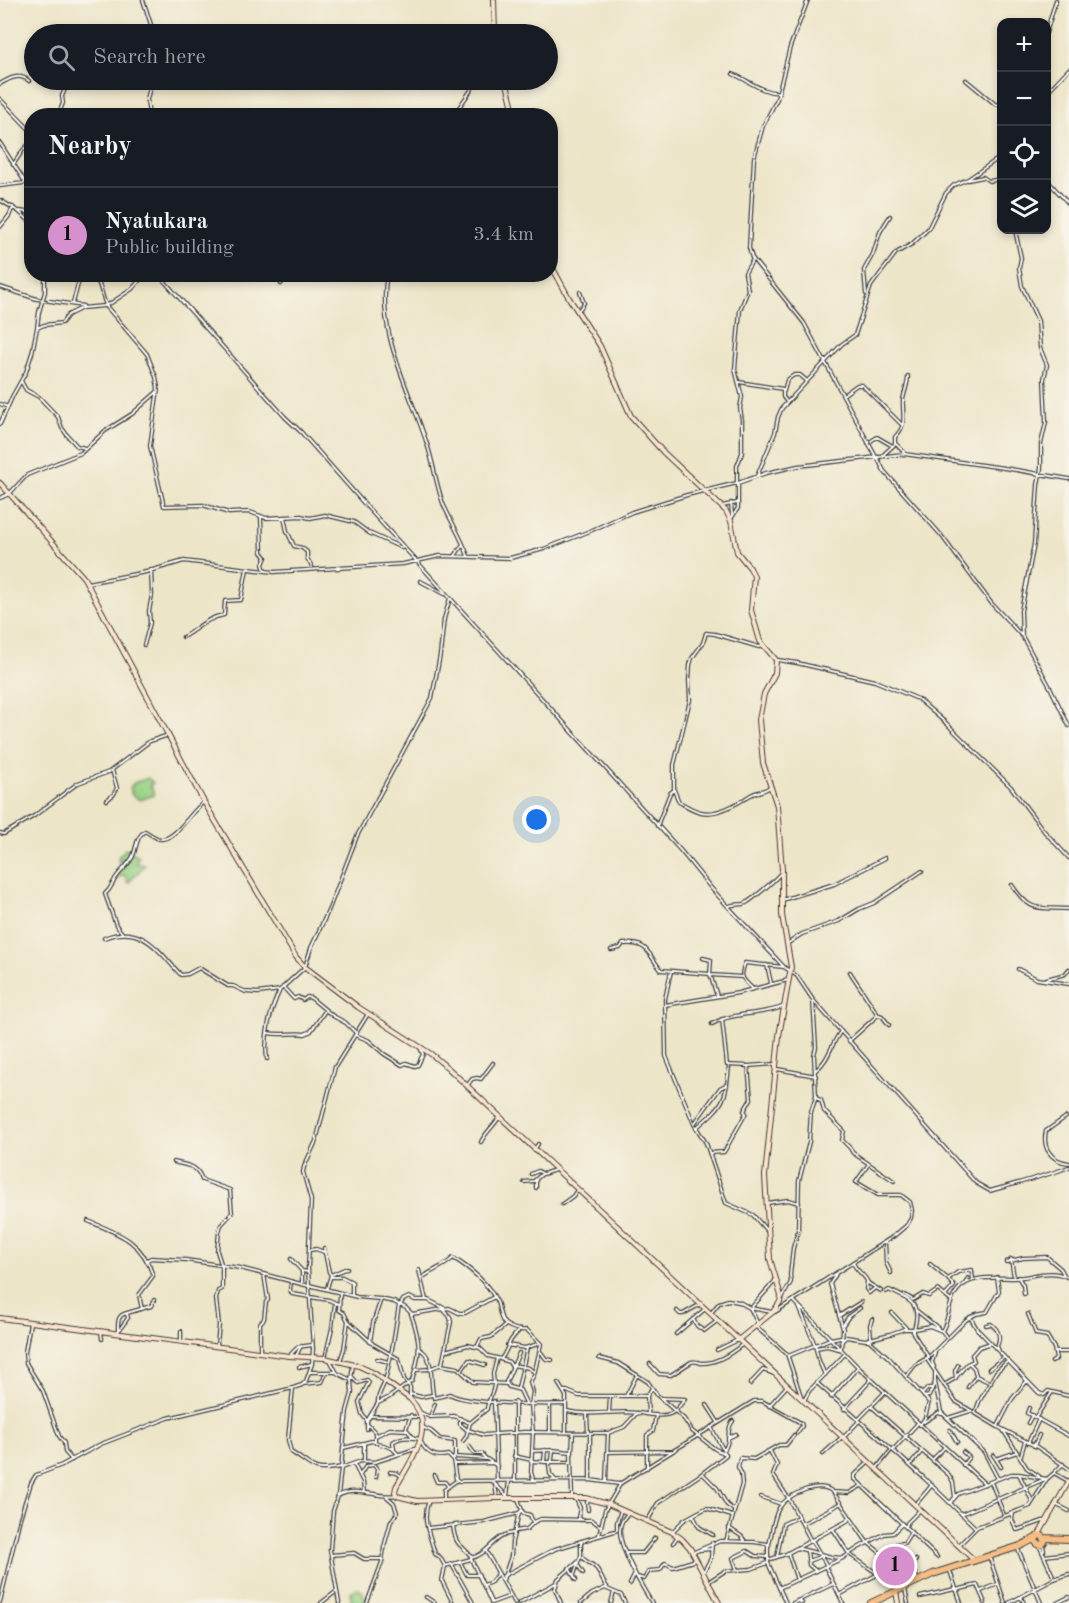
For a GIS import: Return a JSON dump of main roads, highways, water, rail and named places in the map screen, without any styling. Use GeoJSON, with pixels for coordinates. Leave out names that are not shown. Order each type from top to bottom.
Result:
{"type":"FeatureCollection","features":[{"type":"Feature","properties":{"kind":"highway"},"geometry":{"type":"LineString","coordinates":[[871,1603],[950,1568],[975,1562],[1018,1546],[1059,1538],[1069,1539]]}},
{"type":"Feature","properties":{"kind":"place","name":"Nyatukara"},"geometry":{"type":"Point","coordinates":[895,1566]}}]}
